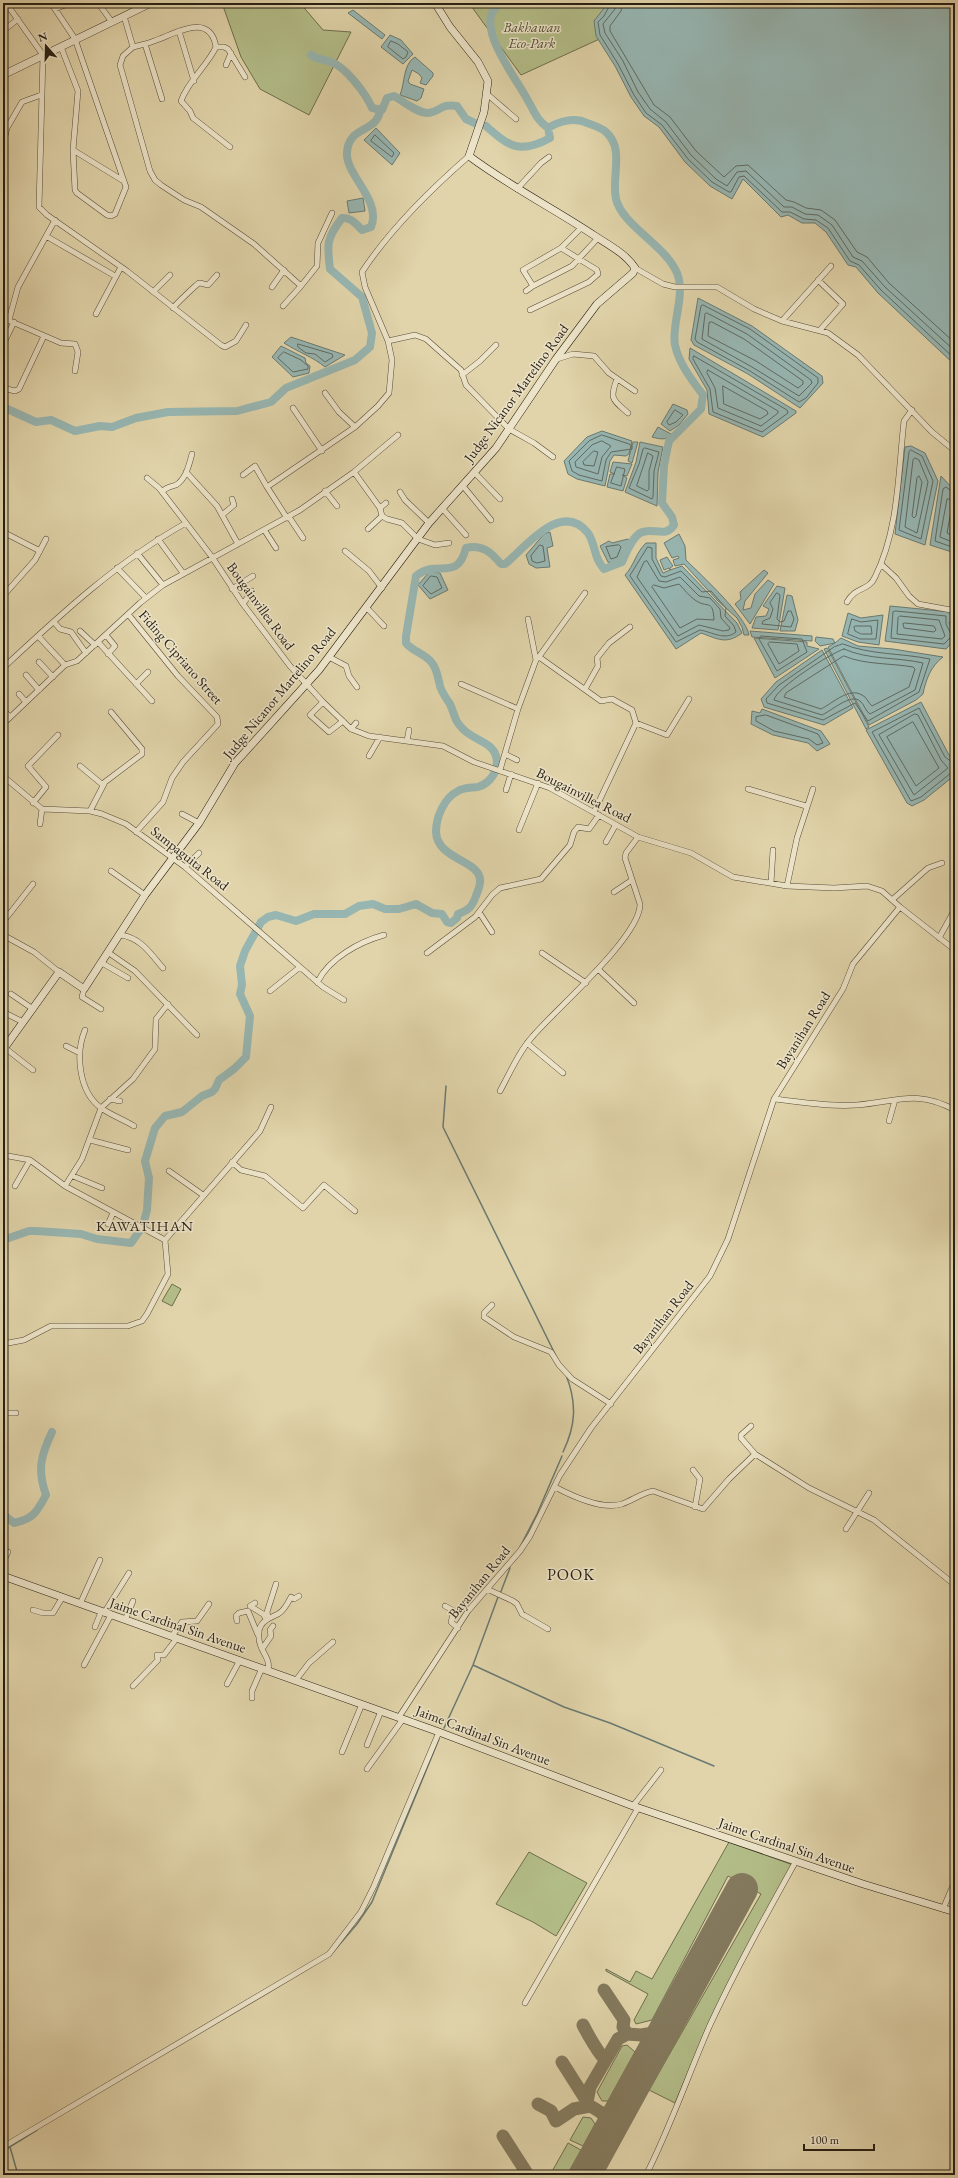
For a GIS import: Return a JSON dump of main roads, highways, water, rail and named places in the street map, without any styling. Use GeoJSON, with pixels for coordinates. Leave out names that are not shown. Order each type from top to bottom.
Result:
{"type":"FeatureCollection","features":[{"type":"Feature","properties":{"kind":"water"},"geometry":{"type":"Polygon","coordinates":[[[608,3],[955,3],[955,365],[878,293],[856,267],[848,265],[826,232],[815,223],[802,223],[788,215],[781,217],[743,179],[732,199],[710,186],[685,162],[659,127],[644,116],[631,97],[615,66],[596,36],[594,21],[608,3]]]}},
{"type":"Feature","properties":{"kind":"water"},"geometry":{"type":"Polygon","coordinates":[[[353,10],[385,35],[382,39],[348,13],[353,10]]]}},
{"type":"Feature","properties":{"kind":"water"},"geometry":{"type":"Polygon","coordinates":[[[390,35],[401,40],[413,54],[403,64],[381,47],[390,35]]]}},
{"type":"Feature","properties":{"kind":"water"},"geometry":{"type":"Polygon","coordinates":[[[415,57],[433,73],[433,76],[426,85],[420,83],[422,78],[419,74],[412,70],[408,81],[410,84],[424,89],[421,98],[417,101],[400,95],[406,69],[411,60],[415,57]]]}},
{"type":"Feature","properties":{"kind":"water"},"geometry":{"type":"Polygon","coordinates":[[[376,128],[400,153],[392,165],[364,140],[376,128]]]}},
{"type":"Feature","properties":{"kind":"water"},"geometry":{"type":"Polygon","coordinates":[[[363,198],[365,211],[349,213],[347,201],[363,198]]]}},
{"type":"Feature","properties":{"kind":"water"},"geometry":{"type":"Polygon","coordinates":[[[698,298],[752,326],[822,376],[823,383],[800,408],[748,374],[694,345],[691,340],[698,298]]]}},
{"type":"Feature","properties":{"kind":"water"},"geometry":{"type":"Polygon","coordinates":[[[291,337],[345,355],[325,367],[316,360],[284,343],[291,337]]]}},
{"type":"Feature","properties":{"kind":"water"},"geometry":{"type":"Polygon","coordinates":[[[281,346],[305,358],[306,363],[310,366],[309,373],[293,377],[272,357],[281,346]]]}},
{"type":"Feature","properties":{"kind":"water"},"geometry":{"type":"Polygon","coordinates":[[[690,348],[796,411],[796,413],[763,437],[709,414],[707,390],[689,359],[690,348]]]}},
{"type":"Feature","properties":{"kind":"water"},"geometry":{"type":"Polygon","coordinates":[[[673,404],[687,410],[688,414],[679,425],[670,431],[661,424],[673,404]]]}},
{"type":"Feature","properties":{"kind":"water"},"geometry":{"type":"Polygon","coordinates":[[[658,427],[671,434],[670,436],[663,439],[652,437],[658,427]]]}},
{"type":"Feature","properties":{"kind":"water"},"geometry":{"type":"Polygon","coordinates":[[[602,431],[632,441],[629,454],[626,456],[614,455],[610,461],[605,486],[577,479],[568,474],[564,461],[587,437],[602,431]]]}},
{"type":"Feature","properties":{"kind":"water"},"geometry":{"type":"Polygon","coordinates":[[[633,442],[638,442],[632,463],[628,461],[633,442]]]}},
{"type":"Feature","properties":{"kind":"water"},"geometry":{"type":"Polygon","coordinates":[[[640,442],[663,447],[658,472],[657,506],[625,492],[636,462],[640,442]]]}},
{"type":"Feature","properties":{"kind":"water"},"geometry":{"type":"Polygon","coordinates":[[[911,446],[925,453],[938,481],[925,545],[895,534],[905,447],[911,446]]]}},
{"type":"Feature","properties":{"kind":"water"},"geometry":{"type":"Polygon","coordinates":[[[613,462],[632,464],[627,476],[622,475],[627,478],[623,491],[607,487],[610,474],[615,474],[610,472],[613,462]]]}},
{"type":"Feature","properties":{"kind":"water"},"geometry":{"type":"Polygon","coordinates":[[[941,476],[955,491],[955,553],[930,545],[941,476]]]}},
{"type":"Feature","properties":{"kind":"water"},"geometry":{"type":"Polygon","coordinates":[[[550,532],[553,546],[547,548],[550,567],[536,568],[529,564],[526,555],[544,534],[550,532]]]}},
{"type":"Feature","properties":{"kind":"water"},"geometry":{"type":"Polygon","coordinates":[[[679,534],[685,546],[686,560],[732,607],[740,617],[749,635],[744,635],[737,618],[718,601],[684,564],[675,566],[673,560],[679,558],[678,556],[672,558],[664,543],[679,534]]]}},
{"type":"Feature","properties":{"kind":"water"},"geometry":{"type":"Polygon","coordinates":[[[628,539],[629,541],[620,560],[613,563],[608,562],[600,546],[609,541],[612,543],[628,539]]]}},
{"type":"Feature","properties":{"kind":"water"},"geometry":{"type":"Polygon","coordinates":[[[646,543],[656,543],[656,558],[663,573],[682,566],[737,623],[742,633],[731,639],[722,640],[701,633],[676,649],[625,575],[646,543]]]}},
{"type":"Feature","properties":{"kind":"water"},"geometry":{"type":"Polygon","coordinates":[[[667,557],[673,566],[670,570],[669,568],[664,570],[660,560],[667,557]]]}},
{"type":"Feature","properties":{"kind":"water"},"geometry":{"type":"Polygon","coordinates":[[[764,570],[768,573],[745,601],[743,610],[751,608],[755,594],[768,580],[774,584],[750,624],[735,604],[741,599],[740,592],[764,570]]]}},
{"type":"Feature","properties":{"kind":"water"},"geometry":{"type":"Polygon","coordinates":[[[430,571],[440,573],[448,590],[430,599],[418,585],[430,571]]]}},
{"type":"Feature","properties":{"kind":"water"},"geometry":{"type":"Polygon","coordinates":[[[777,586],[785,588],[778,630],[752,628],[756,617],[766,616],[769,609],[763,606],[777,586]]]}},
{"type":"Feature","properties":{"kind":"water"},"geometry":{"type":"Polygon","coordinates":[[[787,595],[792,596],[798,620],[795,631],[780,631],[787,595]]]}},
{"type":"Feature","properties":{"kind":"water"},"geometry":{"type":"Polygon","coordinates":[[[890,606],[951,612],[953,617],[949,623],[955,634],[955,639],[946,649],[885,641],[890,606]]]}},
{"type":"Feature","properties":{"kind":"water"},"geometry":{"type":"Polygon","coordinates":[[[848,613],[861,618],[883,615],[879,645],[858,642],[842,636],[848,613]]]}},
{"type":"Feature","properties":{"kind":"water"},"geometry":{"type":"Polygon","coordinates":[[[750,631],[812,636],[812,641],[752,637],[750,631]]]}},
{"type":"Feature","properties":{"kind":"water"},"geometry":{"type":"Polygon","coordinates":[[[816,637],[833,639],[835,643],[820,646],[815,641],[816,637]]]}},
{"type":"Feature","properties":{"kind":"water"},"geometry":{"type":"Polygon","coordinates":[[[754,638],[807,642],[807,646],[819,649],[775,678],[754,638]]]}},
{"type":"Feature","properties":{"kind":"water"},"geometry":{"type":"Polygon","coordinates":[[[841,638],[858,646],[893,649],[943,657],[935,664],[930,673],[923,694],[916,700],[869,725],[828,647],[841,638]]]}},
{"type":"Feature","properties":{"kind":"water"},"geometry":{"type":"Polygon","coordinates":[[[827,648],[869,727],[866,729],[824,649],[827,648]]]}},
{"type":"Feature","properties":{"kind":"water"},"geometry":{"type":"Polygon","coordinates":[[[822,650],[853,708],[824,725],[764,707],[761,699],[776,682],[822,650]]]}},
{"type":"Feature","properties":{"kind":"water"},"geometry":{"type":"Polygon","coordinates":[[[921,702],[949,755],[955,761],[955,775],[924,800],[912,806],[907,803],[866,730],[921,702]]]}},
{"type":"Feature","properties":{"kind":"water"},"geometry":{"type":"Polygon","coordinates":[[[762,709],[821,731],[830,744],[817,751],[808,743],[773,735],[751,724],[752,711],[760,713],[762,709]]]}},
{"type":"Feature","properties":{"kind":"waterway"},"geometry":{"type":"LineString","coordinates":[[143,1225],[147,1210],[149,1178],[145,1161],[155,1128],[165,1116],[182,1112],[202,1096],[212,1092],[219,1080],[234,1069],[246,1057],[250,1016],[240,994],[242,985],[240,966],[245,951],[261,922],[268,917],[276,915],[296,921],[314,914],[345,914],[359,906],[373,904],[385,909],[399,909],[416,904],[432,913],[442,914],[447,922],[451,923],[457,918],[458,914],[470,908],[475,900],[480,883],[478,873],[472,867],[443,848],[438,841],[436,826],[439,814],[449,798],[460,790],[478,787],[487,782],[493,775],[497,766],[497,761],[491,747],[468,733],[458,724],[450,704],[442,691],[434,665],[426,657],[412,649],[406,643],[416,576],[431,569],[446,568],[457,565],[462,559],[466,548],[472,547],[486,550],[501,564],[505,564],[544,530],[555,524],[566,521],[578,524],[588,533],[596,556],[604,569],[622,562],[631,542],[640,533],[645,531],[667,531],[674,525],[672,517],[662,503],[664,465],[669,441],[701,409],[703,395],[690,378],[680,359],[675,345],[674,337],[680,291],[677,273],[664,254],[635,227],[620,209],[615,191],[615,147],[612,139],[606,132],[602,129],[577,120],[557,123],[548,128],[538,118],[503,59],[493,36],[490,25],[491,16],[498,3]]}},
{"type":"Feature","properties":{"kind":"waterway"},"geometry":{"type":"LineString","coordinates":[[311,55],[318,59],[331,62],[343,69],[360,89],[372,108],[382,110],[387,98],[394,96],[415,109],[428,113],[452,105],[457,106],[466,119],[479,125]]}},
{"type":"Feature","properties":{"kind":"waterway"},"geometry":{"type":"LineString","coordinates":[[3,407],[36,422],[51,420],[75,431],[100,426],[112,427],[136,418],[168,412],[237,411],[271,402],[286,388],[355,360],[370,347],[372,333],[362,297],[330,269],[328,247],[330,237],[342,218],[351,220],[362,230],[371,227],[373,217],[372,207],[348,162],[347,153],[352,138],[357,133],[374,123],[378,118],[380,110]]}},
{"type":"Feature","properties":{"kind":"waterway"},"geometry":{"type":"LineString","coordinates":[[486,126],[501,139],[515,146],[522,147],[530,146],[550,138],[548,128]]}},
{"type":"Feature","properties":{"kind":"waterway"},"geometry":{"type":"LineString","coordinates":[[446,1086],[443,1127],[557,1358]]}},
{"type":"Feature","properties":{"kind":"waterway"},"geometry":{"type":"LineString","coordinates":[[3,1240],[29,1231],[36,1231],[81,1234],[97,1239],[131,1243],[141,1229]]}},
{"type":"Feature","properties":{"kind":"waterway"},"geometry":{"type":"LineString","coordinates":[[563,1452],[573,1423],[574,1414],[570,1385],[566,1375]]}},
{"type":"Feature","properties":{"kind":"waterway"},"geometry":{"type":"LineString","coordinates":[[3,1514],[14,1523],[30,1517],[40,1506],[46,1495],[41,1470],[43,1455],[52,1432]]}},
{"type":"Feature","properties":{"kind":"waterway"},"geometry":{"type":"LineString","coordinates":[[519,1549],[537,1514],[562,1456]]}},
{"type":"Feature","properties":{"kind":"waterway"},"geometry":{"type":"LineString","coordinates":[[500,1594],[510,1568]]}},
{"type":"Feature","properties":{"kind":"waterway"},"geometry":{"type":"LineString","coordinates":[[444,1728],[473,1665],[498,1597]]}},
{"type":"Feature","properties":{"kind":"waterway"},"geometry":{"type":"LineString","coordinates":[[473,1665],[564,1707],[610,1723],[714,1766]]}},
{"type":"Feature","properties":{"kind":"waterway"},"geometry":{"type":"LineString","coordinates":[[333,1952],[357,1924],[372,1902],[439,1739]]}},
{"type":"Feature","properties":{"kind":"waterway"},"geometry":{"type":"LineString","coordinates":[[3,2151],[37,2130]]}},
{"type":"Feature","properties":{"kind":"waterway"},"geometry":{"type":"LineString","coordinates":[[10,2147],[18,2175]]}},
{"type":"Feature","properties":{"kind":"district","name":"KAWATIHAN"},"geometry":{"type":"Point","coordinates":[145,1226]}},
{"type":"Feature","properties":{"kind":"district","name":"POOK"},"geometry":{"type":"Point","coordinates":[571,1574]}},
{"type":"Feature","properties":{"kind":"park label","name":"Bakhawan Eco-Park"},"geometry":{"type":"Point","coordinates":[532,36]}}]}
